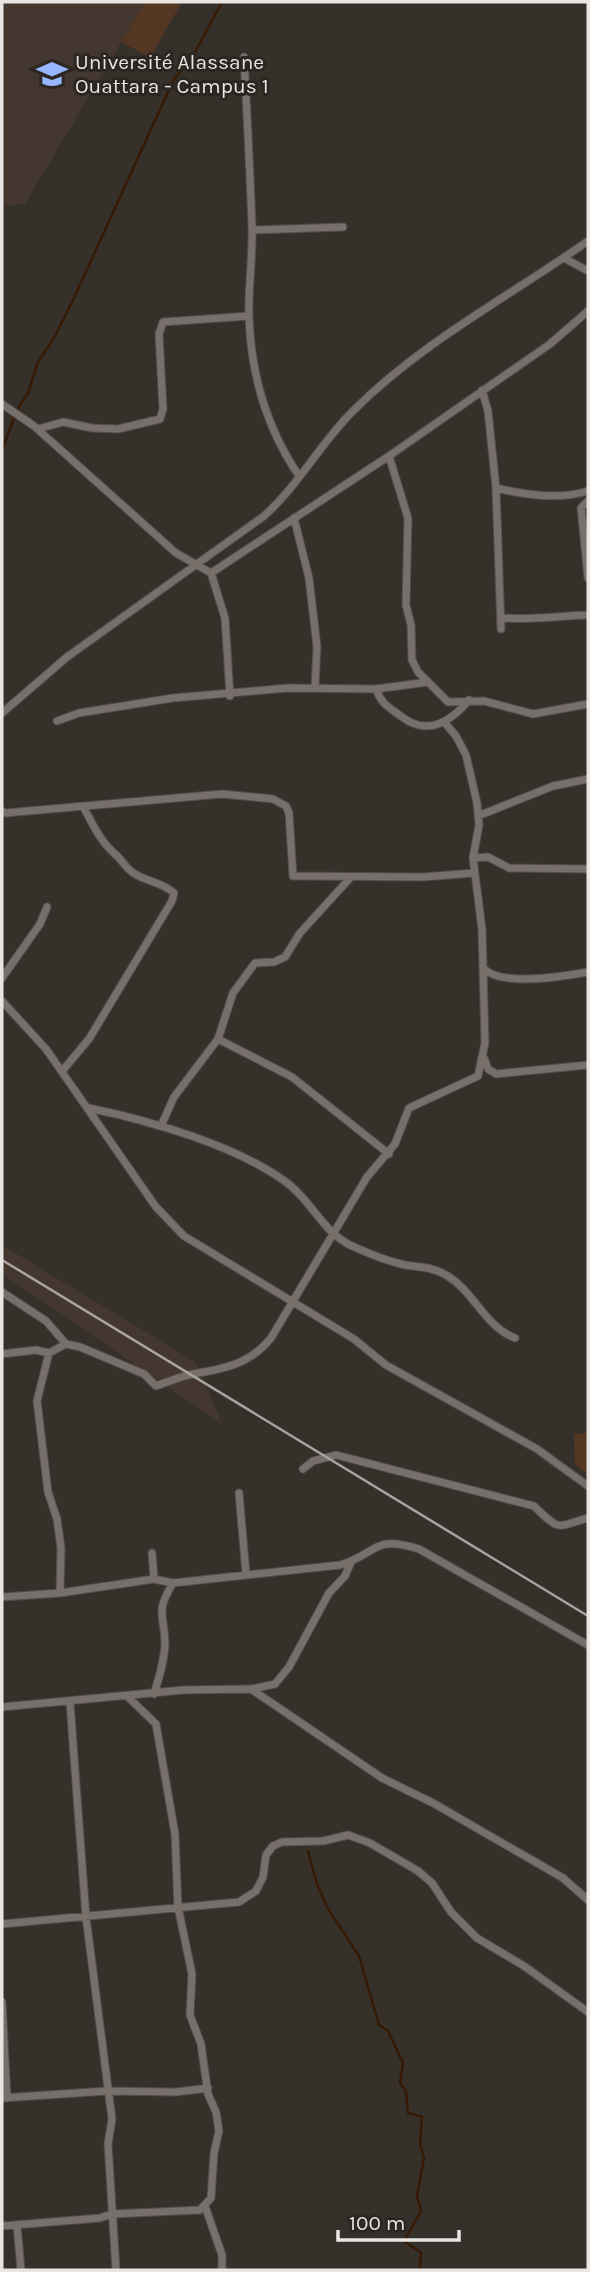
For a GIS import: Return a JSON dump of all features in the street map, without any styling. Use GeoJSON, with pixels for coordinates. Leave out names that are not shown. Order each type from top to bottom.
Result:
{"type":"FeatureCollection","features":[{"type":"Feature","properties":{"kind":"street"},"geometry":{"type":"LineString","coordinates":[[244,57],[252,230],[248,316],[260,396],[280,445],[299,477]]}},
{"type":"Feature","properties":{"kind":"street"},"geometry":{"type":"LineString","coordinates":[[252,230],[342,227]]}},
{"type":"Feature","properties":{"kind":"street"},"geometry":{"type":"LineString","coordinates":[[2,712],[67,657],[264,516],[282,500],[352,411],[375,391],[453,330],[588,241]]}},
{"type":"Feature","properties":{"kind":"street"},"geometry":{"type":"LineString","coordinates":[[564,258],[588,271]]}},
{"type":"Feature","properties":{"kind":"street"},"geometry":{"type":"LineString","coordinates":[[211,573],[389,456],[550,344],[588,311]]}},
{"type":"Feature","properties":{"kind":"street"},"geometry":{"type":"LineString","coordinates":[[38,429],[63,422],[92,428],[118,429],[153,424],[160,419],[163,409],[159,334],[163,322],[248,316]]}},
{"type":"Feature","properties":{"kind":"street"},"geometry":{"type":"LineString","coordinates":[[482,390],[488,411],[496,488],[501,629]]}},
{"type":"Feature","properties":{"kind":"street"},"geometry":{"type":"LineString","coordinates":[[2,404],[38,429],[176,553],[196,567],[211,573]]}},
{"type":"Feature","properties":{"kind":"street"},"geometry":{"type":"LineString","coordinates":[[389,456],[408,517],[406,605],[411,625],[412,660],[418,672],[443,701],[504,705],[526,713],[588,704]]}},
{"type":"Feature","properties":{"kind":"street"},"geometry":{"type":"LineString","coordinates":[[496,488],[552,496],[571,496],[588,491]]}},
{"type":"Feature","properties":{"kind":"street"},"geometry":{"type":"LineString","coordinates":[[588,501],[581,508],[588,578]]}},
{"type":"Feature","properties":{"kind":"street"},"geometry":{"type":"LineString","coordinates":[[294,518],[309,578],[317,647],[316,687]]}},
{"type":"Feature","properties":{"kind":"street"},"geometry":{"type":"LineString","coordinates":[[211,573],[225,618],[230,696]]}},
{"type":"Feature","properties":{"kind":"street"},"geometry":{"type":"LineString","coordinates":[[502,618],[527,620],[564,614],[588,615]]}},
{"type":"Feature","properties":{"kind":"street"},"geometry":{"type":"LineString","coordinates":[[57,721],[79,713],[135,703],[316,687],[376,689],[428,682]]}},
{"type":"Feature","properties":{"kind":"street"},"geometry":{"type":"LineString","coordinates":[[376,689],[386,707],[409,724],[420,727],[444,723],[469,701]]}},
{"type":"Feature","properties":{"kind":"street"},"geometry":{"type":"LineString","coordinates":[[444,723],[456,736],[466,755],[478,816],[473,858],[484,969],[484,1058],[478,1076]]}},
{"type":"Feature","properties":{"kind":"street"},"geometry":{"type":"LineString","coordinates":[[478,816],[553,786],[588,779]]}},
{"type":"Feature","properties":{"kind":"street"},"geometry":{"type":"LineString","coordinates":[[3,814],[222,794],[273,799],[286,806],[289,813],[293,876],[474,873]]}},
{"type":"Feature","properties":{"kind":"street"},"geometry":{"type":"LineString","coordinates":[[63,1070],[89,1039],[172,901],[174,893],[167,886],[144,879],[125,868],[116,855],[108,851],[83,806]]}},
{"type":"Feature","properties":{"kind":"street"},"geometry":{"type":"LineString","coordinates":[[473,858],[488,857],[509,868],[588,869]]}},
{"type":"Feature","properties":{"kind":"street"},"geometry":{"type":"LineString","coordinates":[[161,1126],[174,1097],[218,1039],[233,993],[244,974],[255,963],[274,962],[285,957],[300,933],[351,877]]}},
{"type":"Feature","properties":{"kind":"street"},"geometry":{"type":"LineString","coordinates":[[2,978],[40,924],[47,907]]}},
{"type":"Feature","properties":{"kind":"street"},"geometry":{"type":"LineString","coordinates":[[484,969],[494,976],[512,978],[554,978],[588,972]]}},
{"type":"Feature","properties":{"kind":"street"},"geometry":{"type":"LineString","coordinates":[[2,1001],[63,1070],[121,1159],[174,1227],[209,1253],[354,1339],[386,1365],[537,1449],[588,1486]]}},
{"type":"Feature","properties":{"kind":"street"},"geometry":{"type":"LineString","coordinates":[[218,1039],[292,1077],[389,1154]]}},
{"type":"Feature","properties":{"kind":"street"},"geometry":{"type":"LineString","coordinates":[[484,1058],[488,1069],[495,1074]]}},
{"type":"Feature","properties":{"kind":"street"},"geometry":{"type":"LineString","coordinates":[[2,1292],[46,1321],[66,1344],[80,1347],[144,1374],[156,1386],[190,1374],[224,1370],[263,1348],[372,1169],[389,1154],[409,1108],[478,1076],[588,1065]]}},
{"type":"Feature","properties":{"kind":"street"},"geometry":{"type":"LineString","coordinates":[[89,1108],[161,1126],[204,1142],[287,1183],[332,1233],[375,1256],[444,1273],[464,1288],[501,1332],[515,1338]]}},
{"type":"Feature","properties":{"kind":"street"},"geometry":{"type":"LineString","coordinates":[[2,1354],[36,1350],[49,1353],[66,1344]]}},
{"type":"Feature","properties":{"kind":"street"},"geometry":{"type":"LineString","coordinates":[[49,1353],[37,1401],[48,1492],[57,1519],[61,1548],[60,1593]]}},
{"type":"Feature","properties":{"kind":"street"},"geometry":{"type":"LineString","coordinates":[[303,1469],[313,1461],[336,1455],[534,1506],[557,1526],[568,1527],[588,1518]]}},
{"type":"Feature","properties":{"kind":"street"},"geometry":{"type":"LineString","coordinates":[[239,1493],[246,1574]]}},
{"type":"Feature","properties":{"kind":"street"},"geometry":{"type":"LineString","coordinates":[[2,1597],[60,1593],[154,1579],[173,1583],[246,1574],[269,1575],[351,1562],[379,1544],[399,1543],[409,1546],[588,1645]]}},
{"type":"Feature","properties":{"kind":"street"},"geometry":{"type":"LineString","coordinates":[[152,1553],[154,1579]]}},
{"type":"Feature","properties":{"kind":"street"},"geometry":{"type":"LineString","coordinates":[[2,1707],[251,1689],[275,1684],[289,1667],[328,1593],[345,1576],[351,1562]]}},
{"type":"Feature","properties":{"kind":"street"},"geometry":{"type":"LineString","coordinates":[[154,1694],[165,1647],[160,1617],[162,1601],[173,1583]]}},
{"type":"Feature","properties":{"kind":"street"},"geometry":{"type":"LineString","coordinates":[[251,1689],[347,1756],[563,1878],[588,1900]]}},
{"type":"Feature","properties":{"kind":"street"},"geometry":{"type":"LineString","coordinates":[[2,2226],[100,2218],[111,2214],[184,2213],[205,2206],[211,2198],[219,2131],[201,2044],[191,2015],[192,1974],[178,1907],[175,1835],[156,1724],[144,1709],[128,1697]]}},
{"type":"Feature","properties":{"kind":"street"},"geometry":{"type":"LineString","coordinates":[[70,1703],[86,1917],[112,2119],[108,2144],[116,2270]]}},
{"type":"Feature","properties":{"kind":"street"},"geometry":{"type":"LineString","coordinates":[[2,1924],[239,1902],[256,1891],[263,1877],[266,1855],[273,1846],[282,1842],[323,1841],[348,1835],[370,1843],[418,1871],[432,1883],[451,1912],[477,1938],[524,1966],[588,2012]]}},
{"type":"Feature","properties":{"kind":"street"},"geometry":{"type":"LineString","coordinates":[[2,2002],[4,2098],[107,2091],[176,2092],[208,2088]]}},
{"type":"Feature","properties":{"kind":"street"},"geometry":{"type":"LineString","coordinates":[[205,2206],[222,2255],[222,2270]]}},
{"type":"Feature","properties":{"kind":"street"},"geometry":{"type":"LineString","coordinates":[[17,2225],[21,2270]]}},
{"type":"Feature","properties":{"kind":"shaded area","name":"Université Alassane Ouattara - Campus 1"},"geometry":{"type":"Polygon","coordinates":[[[2,2],[145,2],[25,204],[2,206],[2,2]]]}},
{"type":"Feature","properties":{"kind":"shaded area"},"geometry":{"type":"Polygon","coordinates":[[[145,2],[182,2],[150,57],[121,42],[145,2]]]}},
{"type":"Feature","properties":{"kind":"shaded area"},"geometry":{"type":"Polygon","coordinates":[[[2,1245],[197,1363],[222,1424],[2,1274],[2,1245]]]}},
{"type":"Feature","properties":{"kind":"shaded area"},"geometry":{"type":"Polygon","coordinates":[[[588,1433],[588,1474],[575,1464],[574,1434],[588,1433]]]}},
{"type":"Feature","properties":{"kind":"waterway"},"geometry":{"type":"LineString","coordinates":[[2,450],[17,410],[28,393],[38,362],[74,298],[173,81],[194,54],[222,2]]}},
{"type":"Feature","properties":{"kind":"waterway"},"geometry":{"type":"LineString","coordinates":[[308,1851],[317,1884],[328,1909],[359,1956],[379,2025],[388,2031],[403,2063],[400,2083],[406,2091],[408,2113],[422,2117],[420,2145],[424,2158],[417,2196],[421,2211],[404,2241],[421,2253],[420,2270]]}},
{"type":"Feature","properties":{"kind":"railway"},"geometry":{"type":"LineString","coordinates":[[2,1260],[588,1616]]}},
{"type":"Feature","properties":{"kind":"place","name":"Université Alassane Ouattara - Campus 1"},"geometry":{"type":"Point","coordinates":[52,74]}}]}
